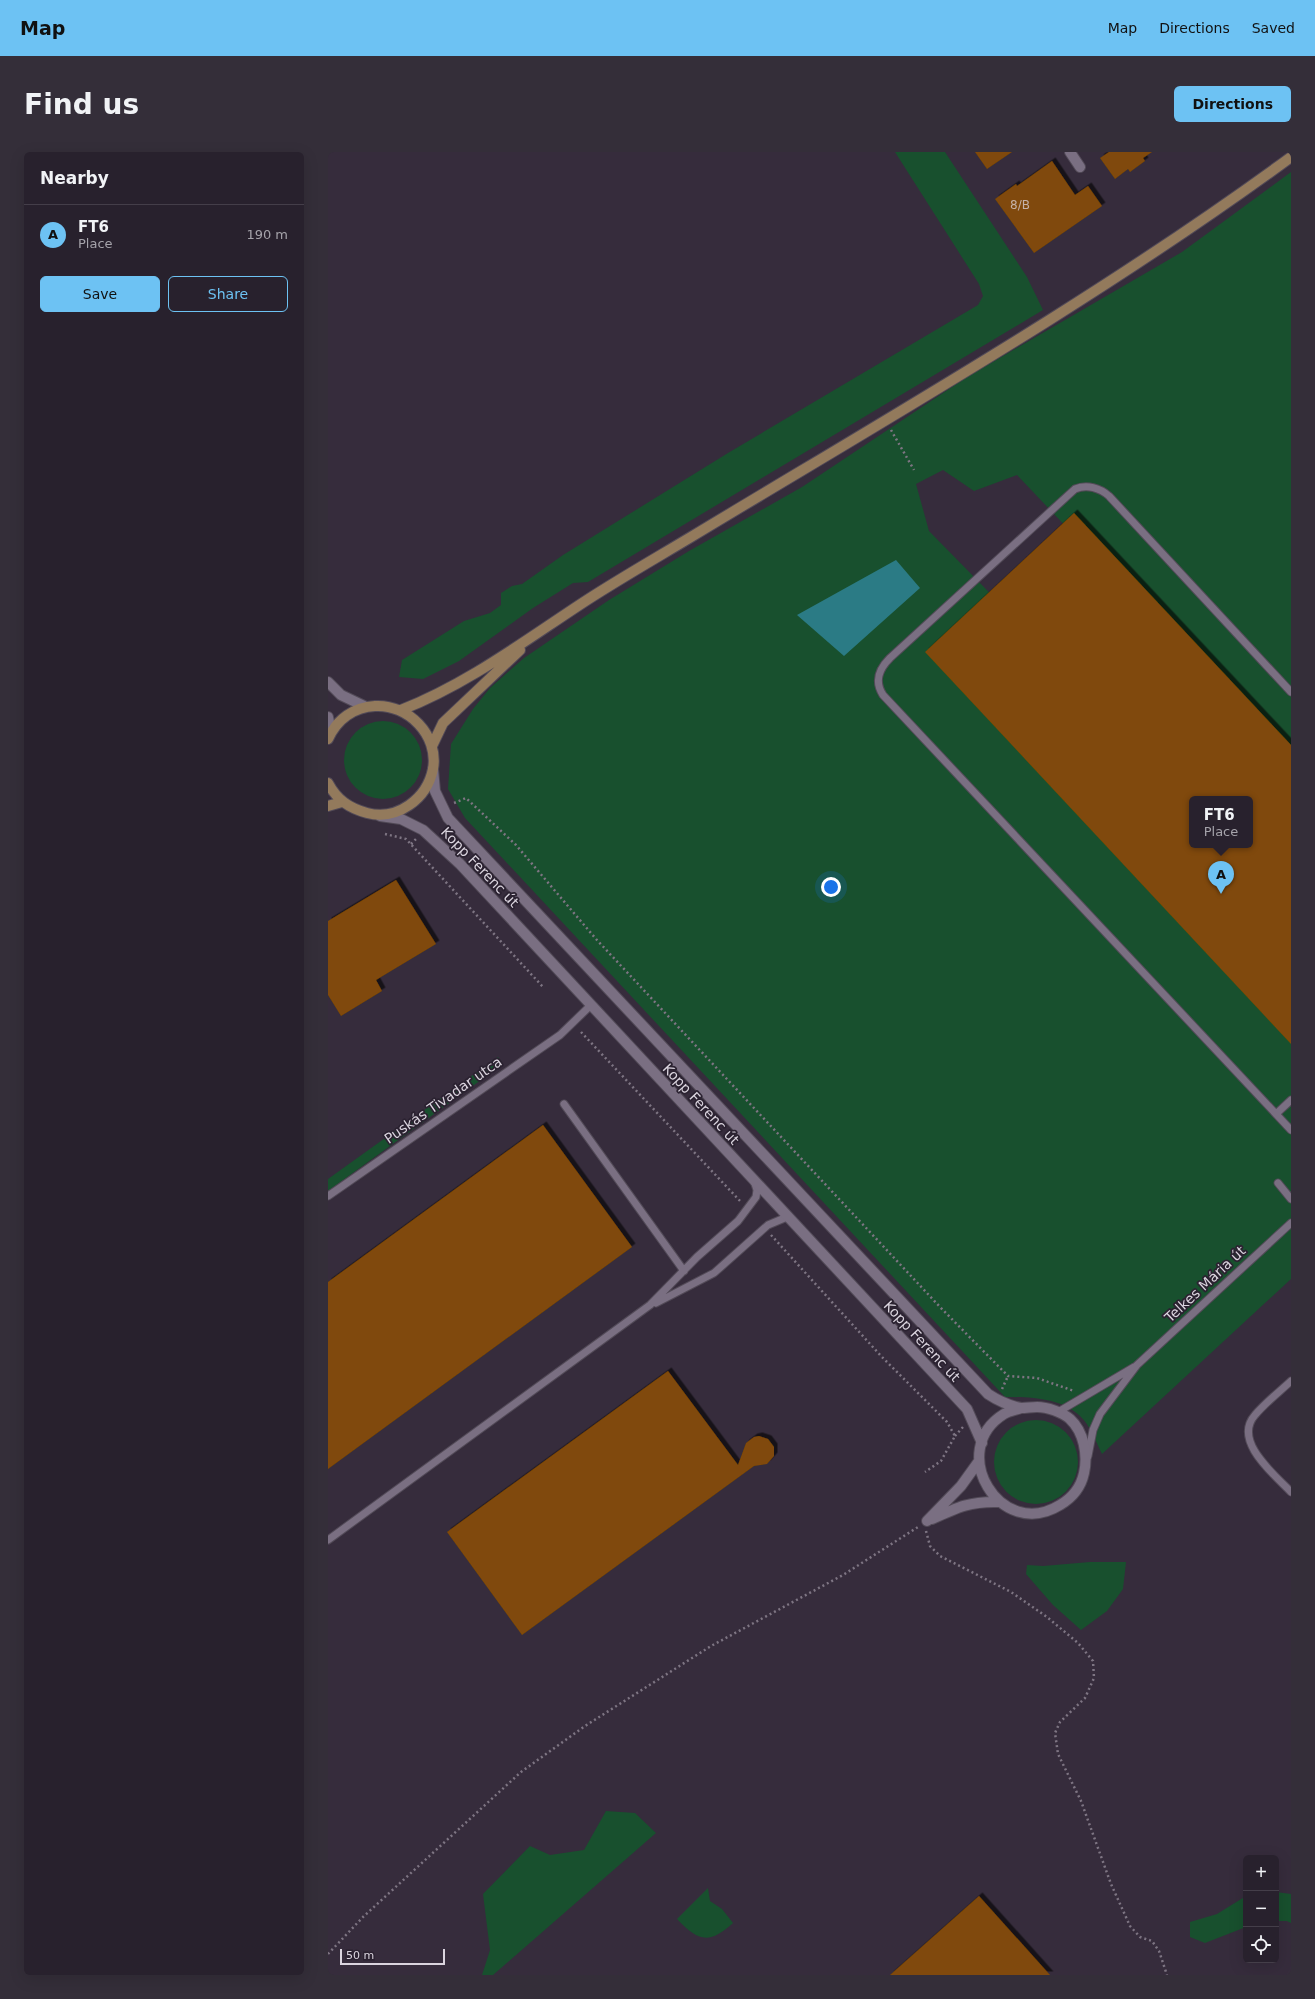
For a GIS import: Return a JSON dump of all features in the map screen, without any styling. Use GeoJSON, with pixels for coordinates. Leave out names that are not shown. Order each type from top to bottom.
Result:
{"type":"FeatureCollection","features":[{"type":"Feature","properties":{"kind":"main road"},"geometry":{"type":"LineString","coordinates":[[402,710],[431,698],[534,636],[594,596],[886,421],[1133,267],[1224,206],[1291,156]]}},
{"type":"Feature","properties":{"kind":"main road"},"geometry":{"type":"LineString","coordinates":[[432,746],[443,723],[534,636]]}},
{"type":"Feature","properties":{"kind":"main road"},"geometry":{"type":"LineString","coordinates":[[328,783],[342,802],[355,810],[374,815],[398,812],[419,798],[425,789],[433,768],[432,746],[419,723],[402,710],[383,706],[364,706],[343,718],[330,735]]}},
{"type":"Feature","properties":{"kind":"main road"},"geometry":{"type":"LineString","coordinates":[[328,806],[342,802]]}},
{"type":"Feature","properties":{"kind":"street"},"geometry":{"type":"LineString","coordinates":[[1070,152],[1080,167]]}},
{"type":"Feature","properties":{"kind":"street"},"geometry":{"type":"LineString","coordinates":[[328,682],[341,694],[364,706]]}},
{"type":"Feature","properties":{"kind":"street"},"geometry":{"type":"LineString","coordinates":[[328,718],[330,735]]}},
{"type":"Feature","properties":{"kind":"street","name":"Kopp Ferenc út"},"geometry":{"type":"LineString","coordinates":[[433,768],[435,791],[448,818],[988,1394],[1021,1408]]}},
{"type":"Feature","properties":{"kind":"street","name":"Kopp Ferenc út"},"geometry":{"type":"LineString","coordinates":[[374,815],[401,819],[423,830],[460,864],[967,1409],[982,1443]]}},
{"type":"Feature","properties":{"kind":"street"},"geometry":{"type":"LineString","coordinates":[[1039,1407],[1058,1412],[1070,1419],[1075,1426],[1085,1449],[1086,1464],[1083,1479],[1076,1491],[1066,1502],[1054,1509],[1040,1513],[1026,1513],[1012,1509],[1000,1502],[989,1490],[982,1477],[979,1461],[982,1443],[990,1427],[1004,1414],[1021,1408],[1039,1407]]}},
{"type":"Feature","properties":{"kind":"street"},"geometry":{"type":"LineString","coordinates":[[927,1521],[961,1486],[979,1461]]}},
{"type":"Feature","properties":{"kind":"street"},"geometry":{"type":"LineString","coordinates":[[927,1521],[959,1506],[978,1501],[1000,1502]]}},
{"type":"Feature","properties":{"kind":"lane"},"geometry":{"type":"LineString","coordinates":[[1291,692],[1109,496],[1100,490],[1086,486],[1075,489],[890,658],[880,669],[878,683],[883,695],[1291,1130]]}},
{"type":"Feature","properties":{"kind":"lane","name":"Puskás Tivadar utca"},"geometry":{"type":"LineString","coordinates":[[328,1196],[560,1035],[591,1005]]}},
{"type":"Feature","properties":{"kind":"lane"},"geometry":{"type":"LineString","coordinates":[[1276,1114],[1291,1100]]}},
{"type":"Feature","properties":{"kind":"lane"},"geometry":{"type":"LineString","coordinates":[[564,1104],[684,1271]]}},
{"type":"Feature","properties":{"kind":"lane"},"geometry":{"type":"LineString","coordinates":[[328,1540],[650,1305],[738,1221],[756,1197],[757,1190],[754,1181]]}},
{"type":"Feature","properties":{"kind":"lane"},"geometry":{"type":"LineString","coordinates":[[1278,1183],[1291,1199]]}},
{"type":"Feature","properties":{"kind":"lane"},"geometry":{"type":"LineString","coordinates":[[650,1305],[714,1273],[765,1228],[778,1220],[787,1217]]}},
{"type":"Feature","properties":{"kind":"lane","name":"Telkes Mária út"},"geometry":{"type":"LineString","coordinates":[[1138,1365],[1291,1223]]}},
{"type":"Feature","properties":{"kind":"lane"},"geometry":{"type":"LineString","coordinates":[[1058,1412],[1138,1365]]}},
{"type":"Feature","properties":{"kind":"lane"},"geometry":{"type":"LineString","coordinates":[[1086,1464],[1093,1430],[1100,1414],[1138,1365]]}},
{"type":"Feature","properties":{"kind":"lane"},"geometry":{"type":"LineString","coordinates":[[1291,1381],[1254,1416],[1248,1431],[1251,1447],[1291,1492]]}},
{"type":"Feature","properties":{"kind":"path"},"geometry":{"type":"LineString","coordinates":[[886,421],[914,470]]}},
{"type":"Feature","properties":{"kind":"path"},"geometry":{"type":"LineString","coordinates":[[457,801],[466,798],[516,845],[596,939],[940,1307],[1008,1376],[1037,1378],[1071,1389],[1084,1398]]}},
{"type":"Feature","properties":{"kind":"path"},"geometry":{"type":"LineString","coordinates":[[385,834],[406,839],[544,988]]}},
{"type":"Feature","properties":{"kind":"path"},"geometry":{"type":"LineString","coordinates":[[581,1032],[747,1210]]}},
{"type":"Feature","properties":{"kind":"path"},"geometry":{"type":"LineString","coordinates":[[765,1228],[881,1356],[947,1422],[955,1436]]}},
{"type":"Feature","properties":{"kind":"path"},"geometry":{"type":"LineString","coordinates":[[993,1397],[1003,1388],[1008,1376]]}},
{"type":"Feature","properties":{"kind":"path"},"geometry":{"type":"LineString","coordinates":[[925,1472],[941,1461],[955,1436],[971,1417]]}},
{"type":"Feature","properties":{"kind":"path"},"geometry":{"type":"LineString","coordinates":[[328,1954],[363,1917],[521,1772],[585,1726],[711,1646],[842,1575],[927,1521]]}},
{"type":"Feature","properties":{"kind":"path"},"geometry":{"type":"LineString","coordinates":[[927,1521],[926,1534],[930,1546],[940,1556],[955,1565],[1011,1592],[1047,1617],[1078,1643],[1093,1660],[1094,1678],[1085,1698],[1060,1722],[1055,1733],[1058,1754],[1081,1801],[1111,1884],[1130,1926],[1140,1936],[1152,1941],[1159,1951],[1167,1975]]}},
{"type":"Feature","properties":{"kind":"green space"},"geometry":{"type":"Polygon","coordinates":[[[895,152],[945,152],[1027,277],[1043,310],[588,582],[573,583],[533,608],[459,661],[423,679],[399,677],[402,660],[464,621],[490,613],[501,605],[501,593],[512,586],[522,584],[563,555],[728,453],[978,305],[983,296],[979,284],[895,152]]]}},
{"type":"Feature","properties":{"kind":"green space"},"geometry":{"type":"Polygon","coordinates":[[[1291,172],[1291,814],[1238,708],[1017,475],[974,491],[943,470],[916,484],[929,531],[1189,796],[1189,848],[1198,848],[1291,892],[1291,1279],[1102,1454],[1084,1420],[1064,1405],[1035,1398],[1005,1397],[465,818],[448,789],[451,744],[473,709],[490,688],[524,658],[609,600],[689,551],[802,487],[967,377],[1182,252],[1291,172]]]}},
{"type":"Feature","properties":{"kind":"green space"},"geometry":{"type":"Polygon","coordinates":[[[383,721],[398,724],[405,728],[415,738],[419,745],[422,760],[419,775],[415,782],[405,792],[398,796],[383,799],[368,796],[361,792],[351,782],[347,775],[344,760],[347,745],[351,738],[361,728],[368,724],[383,721]]]}},
{"type":"Feature","properties":{"kind":"green space"},"geometry":{"type":"Polygon","coordinates":[[[498,1057],[503,1064],[328,1191],[328,1179],[498,1057]]]}},
{"type":"Feature","properties":{"kind":"green space"},"geometry":{"type":"Polygon","coordinates":[[[1036,1420],[1044,1421],[1059,1427],[1071,1439],[1077,1454],[1077,1470],[1071,1485],[1059,1497],[1044,1503],[1036,1504],[1028,1503],[1013,1497],[1001,1485],[995,1470],[994,1462],[995,1454],[1001,1439],[1013,1427],[1028,1421],[1036,1420]]]}},
{"type":"Feature","properties":{"kind":"green space"},"geometry":{"type":"Polygon","coordinates":[[[1090,1562],[1126,1562],[1123,1589],[1107,1611],[1081,1630],[1053,1605],[1026,1574],[1027,1565],[1043,1566],[1090,1562]]]}},
{"type":"Feature","properties":{"kind":"green space"},"geometry":{"type":"Polygon","coordinates":[[[606,1811],[635,1813],[656,1833],[493,1975],[482,1975],[490,1950],[483,1894],[530,1846],[550,1855],[584,1850],[606,1811]]]}},
{"type":"Feature","properties":{"kind":"green space"},"geometry":{"type":"Polygon","coordinates":[[[708,1888],[710,1901],[722,1909],[733,1923],[717,1935],[704,1938],[691,1932],[677,1919],[708,1888]]]}},
{"type":"Feature","properties":{"kind":"green space"},"geometry":{"type":"Polygon","coordinates":[[[1279,1892],[1291,1894],[1291,1923],[1287,1921],[1279,1921],[1279,1892]]]}},
{"type":"Feature","properties":{"kind":"green space"},"geometry":{"type":"Polygon","coordinates":[[[1243,1898],[1243,1928],[1205,1943],[1190,1937],[1190,1922],[1217,1914],[1243,1898]]]}},
{"type":"Feature","properties":{"kind":"water"},"geometry":{"type":"Polygon","coordinates":[[[896,560],[920,588],[844,656],[797,615],[896,560]]]}},
{"type":"Feature","properties":{"kind":"building"},"geometry":{"type":"Polygon","coordinates":[[[975,152],[1012,152],[987,169],[975,152]]]}},
{"type":"Feature","properties":{"kind":"building"},"geometry":{"type":"Polygon","coordinates":[[[1109,152],[1152,152],[1143,158],[1145,161],[1130,172],[1128,169],[1115,179],[1100,158],[1109,152]]]}},
{"type":"Feature","properties":{"kind":"building"},"geometry":{"type":"Polygon","coordinates":[[[1052,161],[1075,195],[1088,186],[1102,206],[1034,253],[995,199],[1016,184],[1017,186],[1052,161]]]}},
{"type":"Feature","properties":{"kind":"building"},"geometry":{"type":"Polygon","coordinates":[[[1074,513],[1291,745],[1291,1044],[925,652],[1074,513]]]}},
{"type":"Feature","properties":{"kind":"building"},"geometry":{"type":"Polygon","coordinates":[[[396,880],[436,944],[376,980],[382,991],[341,1016],[328,995],[328,921],[396,880]]]}},
{"type":"Feature","properties":{"kind":"building"},"geometry":{"type":"Polygon","coordinates":[[[543,1125],[632,1247],[328,1469],[328,1282],[543,1125]]]}},
{"type":"Feature","properties":{"kind":"building"},"geometry":{"type":"Polygon","coordinates":[[[668,1371],[738,1465],[746,1443],[754,1437],[759,1436],[768,1439],[774,1447],[774,1456],[767,1464],[754,1466],[522,1635],[447,1532],[668,1371]]]}},
{"type":"Feature","properties":{"kind":"building"},"geometry":{"type":"Polygon","coordinates":[[[979,1896],[1050,1975],[890,1975],[979,1896]]]}},
{"type":"Feature","properties":{"kind":"place","name":"FT6"},"geometry":{"type":"Point","coordinates":[1221,894]}}]}
